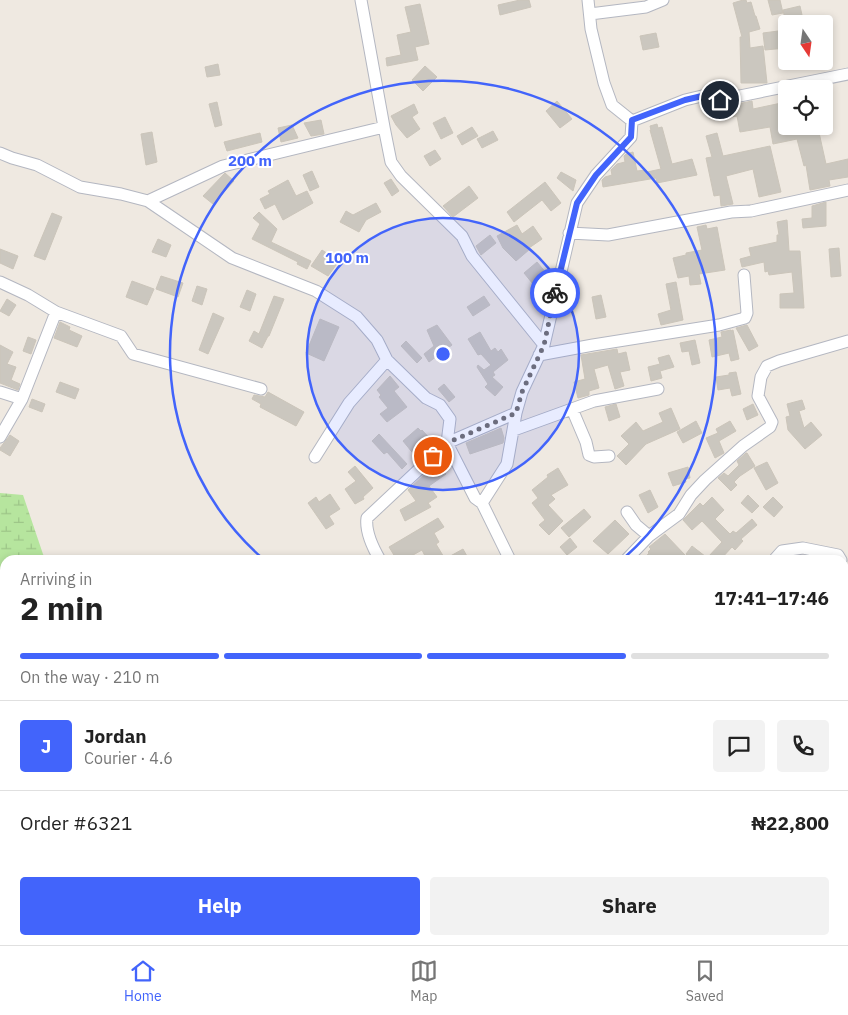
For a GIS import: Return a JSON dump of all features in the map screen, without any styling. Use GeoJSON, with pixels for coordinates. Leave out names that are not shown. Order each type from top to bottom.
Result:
{"type":"FeatureCollection","features":[{"type":"Feature","properties":{"kind":"street"},"geometry":{"type":"LineString","coordinates":[[361,0],[391,162],[401,176],[462,236],[472,256],[542,350]]}},
{"type":"Feature","properties":{"kind":"street"},"geometry":{"type":"LineString","coordinates":[[588,0],[591,29],[604,83],[612,105],[632,120]]}},
{"type":"Feature","properties":{"kind":"street"},"geometry":{"type":"LineString","coordinates":[[590,14],[646,7],[663,0]]}},
{"type":"Feature","properties":{"kind":"street"},"geometry":{"type":"LineString","coordinates":[[632,120],[685,100],[702,96],[720,100],[848,74]]}},
{"type":"Feature","properties":{"kind":"street"},"geometry":{"type":"LineString","coordinates":[[482,503],[507,464],[516,413],[522,392],[542,350],[577,203],[596,175],[631,137],[632,120]]}},
{"type":"Feature","properties":{"kind":"street"},"geometry":{"type":"LineString","coordinates":[[148,200],[223,166],[384,127]]}},
{"type":"Feature","properties":{"kind":"street"},"geometry":{"type":"LineString","coordinates":[[0,153],[37,165],[80,187],[148,200],[232,258],[316,291],[357,317],[377,340],[388,360],[426,398],[440,405],[450,419],[447,443],[475,498],[482,503],[508,555]]}},
{"type":"Feature","properties":{"kind":"street"},"geometry":{"type":"LineString","coordinates":[[569,233],[608,235],[731,212],[751,211],[848,190]]}},
{"type":"Feature","properties":{"kind":"street"},"geometry":{"type":"LineString","coordinates":[[542,350],[593,345],[719,325],[745,318],[748,313],[744,275]]}},
{"type":"Feature","properties":{"kind":"street"},"geometry":{"type":"LineString","coordinates":[[0,282],[28,295],[56,312],[121,336],[133,354],[261,389]]}},
{"type":"Feature","properties":{"kind":"street"},"geometry":{"type":"LineString","coordinates":[[0,437],[22,399],[56,312]]}},
{"type":"Feature","properties":{"kind":"street"},"geometry":{"type":"LineString","coordinates":[[631,555],[648,536],[679,514],[691,495],[711,474],[743,446],[770,427],[772,422],[758,396],[761,377],[767,366],[779,360],[848,341]]}},
{"type":"Feature","properties":{"kind":"street"},"geometry":{"type":"LineString","coordinates":[[315,457],[349,403],[388,360]]}},
{"type":"Feature","properties":{"kind":"street"},"geometry":{"type":"LineString","coordinates":[[514,430],[594,401],[658,389]]}},
{"type":"Feature","properties":{"kind":"street"},"geometry":{"type":"LineString","coordinates":[[0,392],[22,399]]}},
{"type":"Feature","properties":{"kind":"street"},"geometry":{"type":"LineString","coordinates":[[572,409],[586,442],[589,455],[594,457],[609,456]]}},
{"type":"Feature","properties":{"kind":"street"},"geometry":{"type":"LineString","coordinates":[[377,555],[366,526],[367,518],[447,443],[516,413]]}},
{"type":"Feature","properties":{"kind":"street"},"geometry":{"type":"LineString","coordinates":[[627,512],[636,525],[648,536]]}},
{"type":"Feature","properties":{"kind":"street"},"geometry":{"type":"LineString","coordinates":[[778,555],[782,551],[804,548],[838,555]]}},
{"type":"Feature","properties":{"kind":"green space"},"geometry":{"type":"Polygon","coordinates":[[[0,493],[23,495],[43,555],[0,555],[0,493]]]}},
{"type":"Feature","properties":{"kind":"building"},"geometry":{"type":"Polygon","coordinates":[[[529,0],[531,7],[500,15],[498,5],[529,0]]]}},
{"type":"Feature","properties":{"kind":"building"},"geometry":{"type":"Polygon","coordinates":[[[746,0],[747,3],[751,2],[760,29],[749,32],[750,48],[763,46],[767,83],[741,83],[740,37],[742,37],[733,3],[746,0]]]}},
{"type":"Feature","properties":{"kind":"building"},"geometry":{"type":"Polygon","coordinates":[[[768,0],[780,0],[783,13],[772,15],[768,0]]]}},
{"type":"Feature","properties":{"kind":"building"},"geometry":{"type":"Polygon","coordinates":[[[420,4],[429,44],[415,47],[418,60],[387,66],[386,58],[401,55],[397,35],[411,32],[405,7],[420,4]]]}},
{"type":"Feature","properties":{"kind":"building"},"geometry":{"type":"Polygon","coordinates":[[[800,6],[802,15],[784,15],[783,10],[800,6]]]}},
{"type":"Feature","properties":{"kind":"building"},"geometry":{"type":"Polygon","coordinates":[[[778,31],[778,49],[765,50],[763,33],[778,31]]]}},
{"type":"Feature","properties":{"kind":"building"},"geometry":{"type":"Polygon","coordinates":[[[656,33],[659,47],[643,50],[640,36],[656,33]]]}},
{"type":"Feature","properties":{"kind":"building"},"geometry":{"type":"Polygon","coordinates":[[[218,64],[220,75],[207,77],[205,67],[218,64]]]}},
{"type":"Feature","properties":{"kind":"building"},"geometry":{"type":"Polygon","coordinates":[[[425,66],[437,77],[423,91],[412,80],[425,66]]]}},
{"type":"Feature","properties":{"kind":"building"},"geometry":{"type":"Polygon","coordinates":[[[557,101],[572,119],[560,128],[546,111],[557,101]]]}},
{"type":"Feature","properties":{"kind":"building"},"geometry":{"type":"Polygon","coordinates":[[[752,101],[753,109],[778,104],[778,135],[820,135],[826,164],[848,159],[848,177],[829,180],[830,186],[810,190],[806,165],[804,166],[797,139],[773,144],[770,127],[740,132],[737,116],[726,118],[724,107],[752,101]]]}},
{"type":"Feature","properties":{"kind":"building"},"geometry":{"type":"Polygon","coordinates":[[[217,102],[222,125],[215,127],[209,104],[217,102]]]}},
{"type":"Feature","properties":{"kind":"building"},"geometry":{"type":"Polygon","coordinates":[[[414,104],[418,113],[412,117],[420,129],[407,138],[391,116],[414,104]]]}},
{"type":"Feature","properties":{"kind":"building"},"geometry":{"type":"Polygon","coordinates":[[[445,117],[453,133],[441,139],[433,123],[445,117]]]}},
{"type":"Feature","properties":{"kind":"building"},"geometry":{"type":"Polygon","coordinates":[[[321,120],[324,134],[311,136],[304,123],[321,120]]]}},
{"type":"Feature","properties":{"kind":"building"},"geometry":{"type":"Polygon","coordinates":[[[657,124],[658,128],[662,127],[672,164],[692,159],[697,175],[657,183],[656,178],[603,187],[602,180],[612,175],[611,170],[617,164],[625,162],[624,156],[626,154],[633,152],[637,171],[646,170],[647,172],[661,169],[650,130],[650,126],[657,124]]]}},
{"type":"Feature","properties":{"kind":"building"},"geometry":{"type":"Polygon","coordinates":[[[292,125],[298,138],[281,142],[278,128],[292,125]]]}},
{"type":"Feature","properties":{"kind":"building"},"geometry":{"type":"Polygon","coordinates":[[[472,127],[478,136],[462,145],[457,136],[472,127]]]}},
{"type":"Feature","properties":{"kind":"building"},"geometry":{"type":"Polygon","coordinates":[[[493,131],[498,140],[482,148],[477,139],[493,131]]]}},
{"type":"Feature","properties":{"kind":"building"},"geometry":{"type":"Polygon","coordinates":[[[152,132],[157,162],[146,165],[141,134],[152,132]]]}},
{"type":"Feature","properties":{"kind":"building"},"geometry":{"type":"Polygon","coordinates":[[[260,133],[262,142],[227,151],[224,142],[260,133]]]}},
{"type":"Feature","properties":{"kind":"building"},"geometry":{"type":"Polygon","coordinates":[[[717,133],[723,156],[770,146],[781,192],[759,197],[753,169],[726,176],[733,204],[721,206],[720,195],[714,196],[706,158],[712,157],[706,136],[717,133]]]}},
{"type":"Feature","properties":{"kind":"building"},"geometry":{"type":"Polygon","coordinates":[[[435,150],[441,159],[430,166],[424,156],[435,150]]]}},
{"type":"Feature","properties":{"kind":"building"},"geometry":{"type":"Polygon","coordinates":[[[312,171],[319,187],[310,191],[303,175],[312,171]]]}},
{"type":"Feature","properties":{"kind":"building"},"geometry":{"type":"Polygon","coordinates":[[[561,172],[576,180],[573,191],[557,178],[561,172]]]}},
{"type":"Feature","properties":{"kind":"building"},"geometry":{"type":"Polygon","coordinates":[[[225,173],[234,181],[213,204],[203,196],[225,173]]]}},
{"type":"Feature","properties":{"kind":"building"},"geometry":{"type":"Polygon","coordinates":[[[391,179],[399,191],[392,196],[384,183],[391,179]]]}},
{"type":"Feature","properties":{"kind":"building"},"geometry":{"type":"Polygon","coordinates":[[[288,180],[296,196],[307,191],[313,203],[283,220],[275,204],[265,209],[260,199],[270,194],[268,191],[288,180]]]}},
{"type":"Feature","properties":{"kind":"building"},"geometry":{"type":"Polygon","coordinates":[[[545,182],[561,203],[551,211],[542,200],[514,222],[507,212],[545,182]]]}},
{"type":"Feature","properties":{"kind":"building"},"geometry":{"type":"Polygon","coordinates":[[[469,186],[478,198],[453,217],[443,206],[469,186]]]}},
{"type":"Feature","properties":{"kind":"building"},"geometry":{"type":"Polygon","coordinates":[[[826,202],[826,226],[803,228],[802,219],[812,218],[812,206],[826,202]]]}},
{"type":"Feature","properties":{"kind":"building"},"geometry":{"type":"Polygon","coordinates":[[[376,203],[381,212],[366,220],[359,232],[340,222],[346,211],[353,215],[376,203]]]}},
{"type":"Feature","properties":{"kind":"building"},"geometry":{"type":"Polygon","coordinates":[[[259,212],[277,229],[271,242],[311,261],[307,269],[297,264],[298,262],[252,239],[260,224],[253,218],[259,212]]]}},
{"type":"Feature","properties":{"kind":"building"},"geometry":{"type":"Polygon","coordinates":[[[52,213],[62,217],[45,260],[34,256],[52,213]]]}},
{"type":"Feature","properties":{"kind":"building"},"geometry":{"type":"Polygon","coordinates":[[[787,220],[789,251],[800,251],[804,308],[780,308],[780,294],[794,293],[792,272],[769,275],[768,271],[765,272],[764,262],[742,267],[740,259],[751,256],[749,248],[777,242],[777,235],[779,235],[777,222],[787,220]]]}},
{"type":"Feature","properties":{"kind":"building"},"geometry":{"type":"Polygon","coordinates":[[[517,225],[522,234],[533,226],[542,239],[529,248],[516,261],[503,248],[497,236],[517,225]]]}},
{"type":"Feature","properties":{"kind":"building"},"geometry":{"type":"Polygon","coordinates":[[[706,225],[707,229],[717,227],[725,270],[699,274],[701,284],[690,285],[689,276],[678,278],[673,258],[702,250],[697,227],[706,225]]]}},
{"type":"Feature","properties":{"kind":"building"},"geometry":{"type":"Polygon","coordinates":[[[490,235],[496,243],[481,255],[476,246],[490,235]]]}},
{"type":"Feature","properties":{"kind":"building"},"geometry":{"type":"Polygon","coordinates":[[[158,239],[171,245],[166,257],[152,252],[158,239]]]}},
{"type":"Feature","properties":{"kind":"building"},"geometry":{"type":"Polygon","coordinates":[[[839,248],[841,276],[831,277],[829,249],[839,248]]]}},
{"type":"Feature","properties":{"kind":"building"},"geometry":{"type":"Polygon","coordinates":[[[0,249],[18,256],[13,269],[0,263],[0,249]]]}},
{"type":"Feature","properties":{"kind":"building"},"geometry":{"type":"Polygon","coordinates":[[[322,250],[339,261],[328,276],[311,266],[322,250]]]}},
{"type":"Feature","properties":{"kind":"building"},"geometry":{"type":"Polygon","coordinates":[[[537,262],[547,274],[533,284],[524,273],[537,262]]]}},
{"type":"Feature","properties":{"kind":"building"},"geometry":{"type":"Polygon","coordinates":[[[161,276],[183,283],[178,297],[156,289],[161,276]]]}},
{"type":"Feature","properties":{"kind":"building"},"geometry":{"type":"Polygon","coordinates":[[[132,281],[154,289],[147,305],[126,297],[132,281]]]}},
{"type":"Feature","properties":{"kind":"building"},"geometry":{"type":"Polygon","coordinates":[[[676,282],[683,320],[661,325],[658,314],[671,310],[666,284],[676,282]]]}},
{"type":"Feature","properties":{"kind":"building"},"geometry":{"type":"Polygon","coordinates":[[[197,286],[207,289],[202,305],[192,301],[197,286]]]}},
{"type":"Feature","properties":{"kind":"building"},"geometry":{"type":"Polygon","coordinates":[[[247,290],[256,294],[250,311],[240,307],[247,290]]]}},
{"type":"Feature","properties":{"kind":"building"},"geometry":{"type":"Polygon","coordinates":[[[601,295],[606,317],[596,319],[592,297],[601,295]]]}},
{"type":"Feature","properties":{"kind":"building"},"geometry":{"type":"Polygon","coordinates":[[[274,296],[284,299],[262,348],[249,341],[254,331],[259,334],[274,296]]]}},
{"type":"Feature","properties":{"kind":"building"},"geometry":{"type":"Polygon","coordinates":[[[484,296],[490,305],[473,316],[467,307],[484,296]]]}},
{"type":"Feature","properties":{"kind":"building"},"geometry":{"type":"Polygon","coordinates":[[[7,299],[16,305],[9,316],[0,311],[7,299]]]}},
{"type":"Feature","properties":{"kind":"building"},"geometry":{"type":"Polygon","coordinates":[[[213,313],[224,318],[208,354],[199,350],[213,313]]]}},
{"type":"Feature","properties":{"kind":"building"},"geometry":{"type":"Polygon","coordinates":[[[320,319],[339,327],[324,361],[306,353],[320,319]]]}},
{"type":"Feature","properties":{"kind":"building"},"geometry":{"type":"Polygon","coordinates":[[[60,322],[70,327],[69,330],[82,336],[77,347],[54,338],[60,322]]]}},
{"type":"Feature","properties":{"kind":"building"},"geometry":{"type":"Polygon","coordinates":[[[437,325],[452,345],[429,362],[424,354],[434,346],[427,330],[437,325]]]}},
{"type":"Feature","properties":{"kind":"building"},"geometry":{"type":"Polygon","coordinates":[[[747,325],[758,346],[749,351],[736,328],[747,325]]]}},
{"type":"Feature","properties":{"kind":"building"},"geometry":{"type":"Polygon","coordinates":[[[733,330],[739,359],[731,361],[729,353],[712,357],[709,340],[722,337],[721,332],[733,330]]]}},
{"type":"Feature","properties":{"kind":"building"},"geometry":{"type":"Polygon","coordinates":[[[480,332],[491,351],[495,348],[498,352],[501,349],[508,360],[493,372],[495,375],[492,377],[503,387],[495,396],[485,387],[488,384],[477,367],[478,365],[484,370],[491,365],[481,354],[478,355],[468,339],[480,332]]]}},
{"type":"Feature","properties":{"kind":"building"},"geometry":{"type":"Polygon","coordinates":[[[28,337],[36,340],[31,354],[23,351],[28,337]]]}},
{"type":"Feature","properties":{"kind":"building"},"geometry":{"type":"Polygon","coordinates":[[[695,340],[700,363],[692,365],[689,351],[682,352],[680,343],[695,340]]]}},
{"type":"Feature","properties":{"kind":"building"},"geometry":{"type":"Polygon","coordinates":[[[406,341],[422,358],[417,363],[401,346],[406,341]]]}},
{"type":"Feature","properties":{"kind":"building"},"geometry":{"type":"Polygon","coordinates":[[[0,345],[13,352],[7,364],[16,367],[11,380],[20,384],[18,390],[0,383],[0,345]]]}},
{"type":"Feature","properties":{"kind":"building"},"geometry":{"type":"Polygon","coordinates":[[[617,349],[618,354],[626,352],[630,370],[620,372],[624,386],[615,389],[608,365],[594,369],[599,388],[589,391],[589,395],[578,398],[574,382],[585,379],[581,355],[617,349]]]}},
{"type":"Feature","properties":{"kind":"building"},"geometry":{"type":"Polygon","coordinates":[[[669,355],[674,367],[660,371],[662,378],[651,381],[648,367],[660,364],[658,358],[669,355]]]}},
{"type":"Feature","properties":{"kind":"building"},"geometry":{"type":"Polygon","coordinates":[[[736,372],[741,394],[732,396],[730,388],[718,390],[716,377],[736,372]]]}},
{"type":"Feature","properties":{"kind":"building"},"geometry":{"type":"Polygon","coordinates":[[[390,376],[399,387],[394,391],[407,407],[387,422],[380,414],[388,408],[379,397],[381,395],[377,390],[390,376]]]}},
{"type":"Feature","properties":{"kind":"building"},"geometry":{"type":"Polygon","coordinates":[[[60,382],[79,389],[75,399],[56,392],[60,382]]]}},
{"type":"Feature","properties":{"kind":"building"},"geometry":{"type":"Polygon","coordinates":[[[444,384],[455,397],[449,402],[438,389],[444,384]]]}},
{"type":"Feature","properties":{"kind":"building"},"geometry":{"type":"Polygon","coordinates":[[[268,392],[304,412],[296,426],[260,407],[261,404],[252,399],[254,395],[265,397],[268,392]]]}},
{"type":"Feature","properties":{"kind":"building"},"geometry":{"type":"Polygon","coordinates":[[[32,399],[45,404],[42,412],[29,407],[32,399]]]}},
{"type":"Feature","properties":{"kind":"building"},"geometry":{"type":"Polygon","coordinates":[[[802,400],[805,409],[799,411],[804,428],[811,422],[822,435],[805,449],[788,430],[786,417],[790,416],[787,404],[802,400]]]}},
{"type":"Feature","properties":{"kind":"building"},"geometry":{"type":"Polygon","coordinates":[[[616,404],[620,417],[609,421],[605,407],[616,404]]]}},
{"type":"Feature","properties":{"kind":"building"},"geometry":{"type":"Polygon","coordinates":[[[753,404],[758,415],[747,420],[743,409],[753,404]]]}},
{"type":"Feature","properties":{"kind":"building"},"geometry":{"type":"Polygon","coordinates":[[[671,408],[680,429],[646,444],[626,465],[617,456],[629,444],[621,436],[636,422],[643,431],[663,422],[659,413],[671,408]]]}},
{"type":"Feature","properties":{"kind":"building"},"geometry":{"type":"Polygon","coordinates":[[[696,421],[702,433],[683,443],[677,432],[696,421]]]}},
{"type":"Feature","properties":{"kind":"building"},"geometry":{"type":"Polygon","coordinates":[[[730,421],[736,431],[719,441],[724,453],[715,458],[706,438],[718,433],[716,429],[730,421]]]}},
{"type":"Feature","properties":{"kind":"building"},"geometry":{"type":"Polygon","coordinates":[[[418,428],[433,442],[416,457],[403,441],[418,428]]]}},
{"type":"Feature","properties":{"kind":"building"},"geometry":{"type":"Polygon","coordinates":[[[501,428],[504,438],[503,443],[470,454],[466,443],[501,428]]]}},
{"type":"Feature","properties":{"kind":"building"},"geometry":{"type":"Polygon","coordinates":[[[379,434],[407,464],[402,469],[387,452],[384,454],[372,441],[379,434]]]}},
{"type":"Feature","properties":{"kind":"building"},"geometry":{"type":"Polygon","coordinates":[[[10,435],[19,441],[10,456],[0,450],[0,448],[10,435]]]}},
{"type":"Feature","properties":{"kind":"building"},"geometry":{"type":"Polygon","coordinates":[[[746,453],[755,466],[734,482],[737,485],[731,491],[718,478],[724,473],[728,476],[739,465],[737,461],[746,453]]]}},
{"type":"Feature","properties":{"kind":"building"},"geometry":{"type":"Polygon","coordinates":[[[443,460],[448,467],[443,470],[446,474],[429,486],[437,497],[428,503],[431,507],[405,521],[400,510],[416,501],[408,490],[429,470],[443,460]]]}},
{"type":"Feature","properties":{"kind":"building"},"geometry":{"type":"Polygon","coordinates":[[[767,462],[778,483],[766,490],[754,468],[767,462]]]}},
{"type":"Feature","properties":{"kind":"building"},"geometry":{"type":"Polygon","coordinates":[[[355,466],[373,488],[363,497],[364,499],[355,504],[345,489],[356,481],[348,472],[355,466]]]}},
{"type":"Feature","properties":{"kind":"building"},"geometry":{"type":"Polygon","coordinates":[[[688,467],[690,478],[685,479],[686,482],[673,486],[668,473],[688,467]]]}},
{"type":"Feature","properties":{"kind":"building"},"geometry":{"type":"Polygon","coordinates":[[[558,468],[568,485],[551,495],[555,499],[548,505],[563,521],[549,535],[539,525],[545,520],[532,503],[538,498],[532,490],[548,477],[547,475],[558,468]]]}},
{"type":"Feature","properties":{"kind":"building"},"geometry":{"type":"Polygon","coordinates":[[[650,490],[658,507],[648,513],[639,495],[650,490]]]}},
{"type":"Feature","properties":{"kind":"building"},"geometry":{"type":"Polygon","coordinates":[[[330,494],[340,509],[329,516],[334,524],[326,529],[308,503],[316,497],[319,502],[330,494]]]}},
{"type":"Feature","properties":{"kind":"building"},"geometry":{"type":"Polygon","coordinates":[[[748,495],[759,506],[752,513],[741,503],[748,495]]]}},
{"type":"Feature","properties":{"kind":"building"},"geometry":{"type":"Polygon","coordinates":[[[712,497],[724,510],[715,519],[730,534],[733,531],[736,533],[752,519],[757,525],[741,539],[743,541],[735,550],[732,547],[725,555],[710,555],[722,542],[702,521],[692,530],[683,520],[700,503],[703,506],[712,497]]]}},
{"type":"Feature","properties":{"kind":"building"},"geometry":{"type":"Polygon","coordinates":[[[773,497],[783,507],[774,517],[763,507],[773,497]]]}},
{"type":"Feature","properties":{"kind":"building"},"geometry":{"type":"Polygon","coordinates":[[[584,509],[591,517],[569,537],[561,528],[584,509]]]}},
{"type":"Feature","properties":{"kind":"building"},"geometry":{"type":"Polygon","coordinates":[[[438,518],[444,527],[434,533],[439,542],[436,544],[443,555],[424,555],[422,550],[413,555],[394,555],[389,547],[438,518]]]}},
{"type":"Feature","properties":{"kind":"building"},"geometry":{"type":"Polygon","coordinates":[[[615,520],[629,534],[608,554],[593,541],[615,520]]]}},
{"type":"Feature","properties":{"kind":"building"},"geometry":{"type":"Polygon","coordinates":[[[665,534],[685,555],[647,555],[651,549],[649,547],[665,534]]]}},
{"type":"Feature","properties":{"kind":"building"},"geometry":{"type":"Polygon","coordinates":[[[570,538],[577,547],[567,555],[560,547],[570,538]]]}},
{"type":"Feature","properties":{"kind":"building"},"geometry":{"type":"Polygon","coordinates":[[[692,546],[704,555],[687,555],[686,554],[692,546]]]}},
{"type":"Feature","properties":{"kind":"building"},"geometry":{"type":"Polygon","coordinates":[[[463,549],[466,555],[452,555],[463,549]]]}},
{"type":"Feature","properties":{"kind":"way so far"},"geometry":{"type":"LineString","coordinates":[[433,456],[447,443],[516,413],[522,392],[544,345],[555,293]]}},
{"type":"Feature","properties":{"kind":"route"},"geometry":{"type":"LineString","coordinates":[[555,293],[577,203],[596,175],[631,137],[632,120],[685,100],[702,96],[720,100]]}}]}
